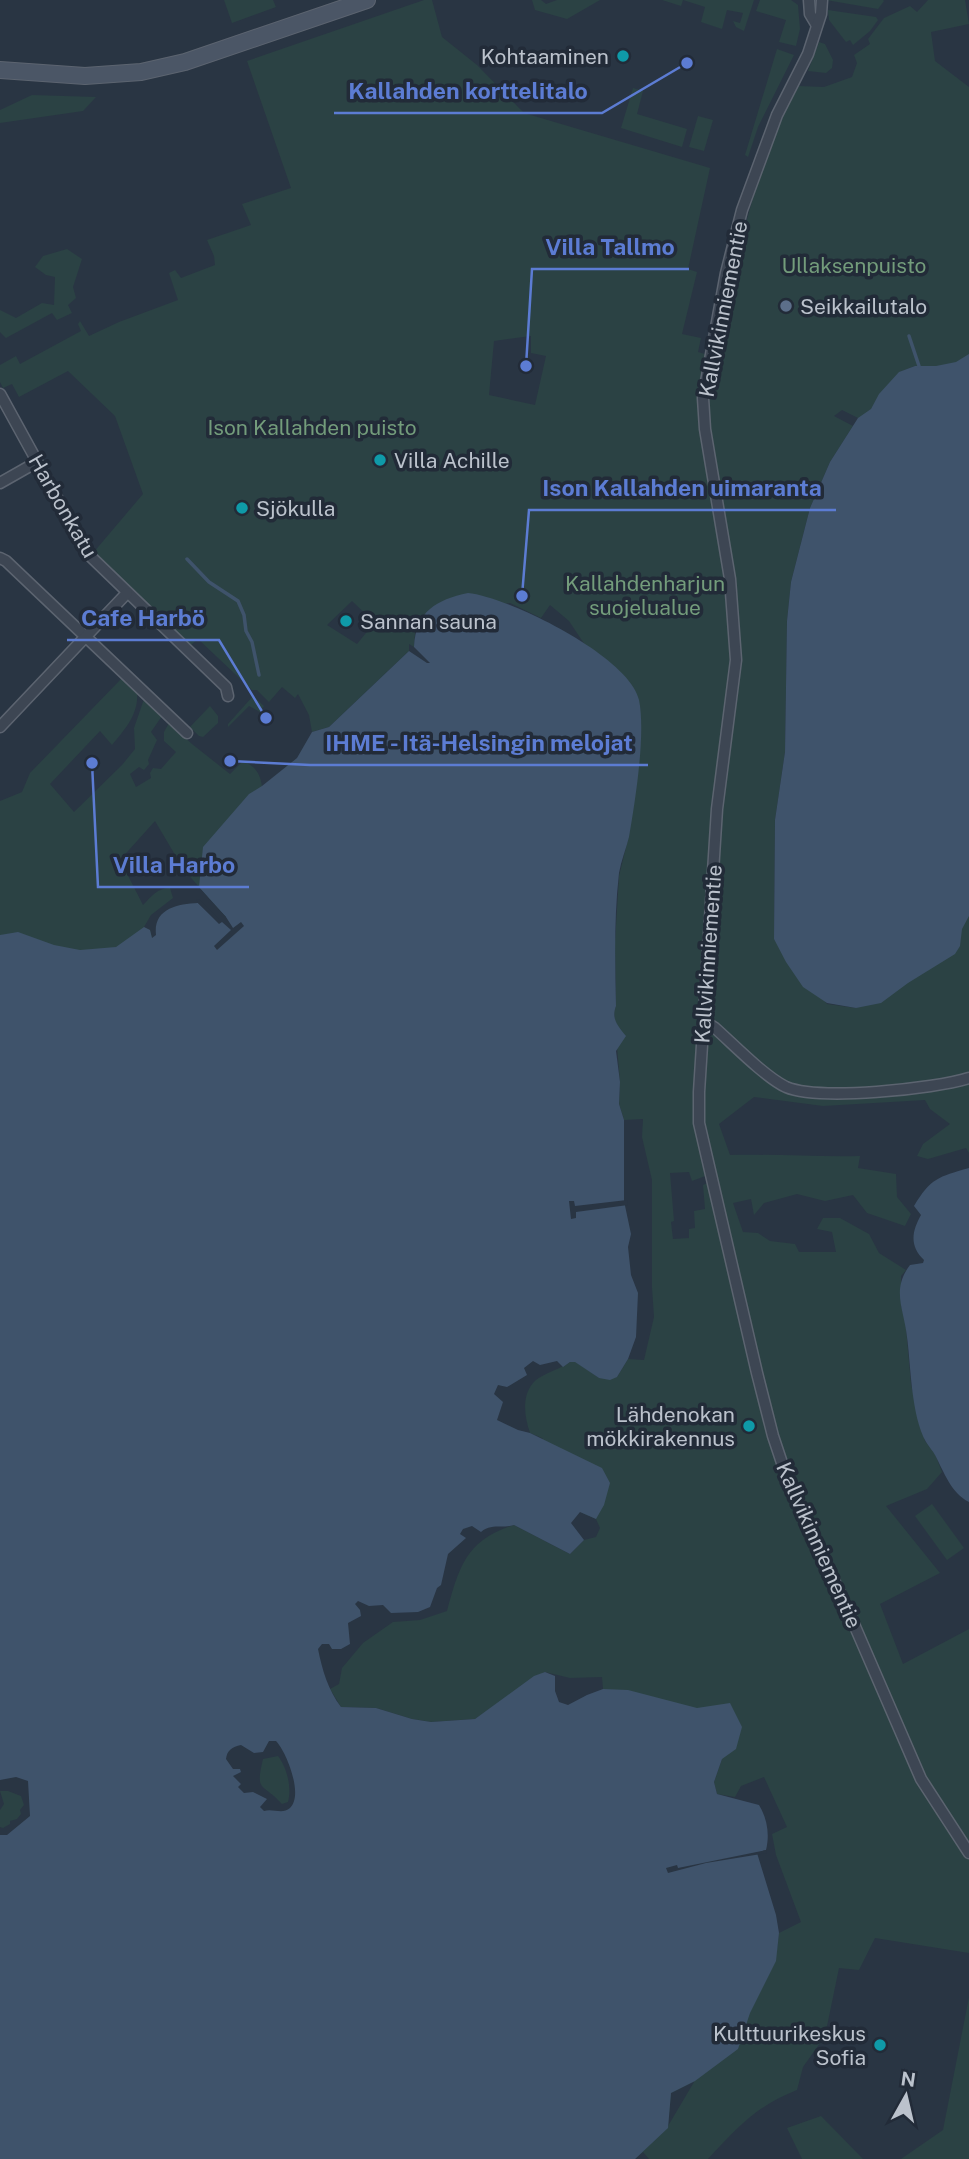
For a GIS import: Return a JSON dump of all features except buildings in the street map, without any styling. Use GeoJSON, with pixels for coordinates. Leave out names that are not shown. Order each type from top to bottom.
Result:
{"type":"FeatureCollection","features":[{"type":"Feature","properties":{"kind":"street"},"geometry":{"type":"LineString","coordinates":[[0,70],[98,76],[152,70],[185,62],[368,0]]}},
{"type":"Feature","properties":{"kind":"street"},"geometry":{"type":"LineString","coordinates":[[809,0],[810,13],[816,24]]}},
{"type":"Feature","properties":{"kind":"street","name":"Kallvikinniementie"},"geometry":{"type":"LineString","coordinates":[[822,0],[821,14],[808,54],[776,115],[742,209],[726,273],[703,398],[705,429],[730,579],[736,649],[717,809],[699,1123],[773,1436],[796,1502],[850,1615],[921,1779],[969,1853]]}},
{"type":"Feature","properties":{"kind":"street","name":"Harbonkatu"},"geometry":{"type":"LineString","coordinates":[[0,394],[88,554],[226,687],[228,696]]}},
{"type":"Feature","properties":{"kind":"street"},"geometry":{"type":"LineString","coordinates":[[0,482],[37,462]]}},
{"type":"Feature","properties":{"kind":"street"},"geometry":{"type":"LineString","coordinates":[[0,558],[187,733]]}},
{"type":"Feature","properties":{"kind":"street"},"geometry":{"type":"LineString","coordinates":[[0,727],[127,593]]}},
{"type":"Feature","properties":{"kind":"street"},"geometry":{"type":"LineString","coordinates":[[704,1021],[784,1086],[806,1093],[931,1087],[969,1078]]}},
{"type":"Feature","properties":{"kind":"green space"},"geometry":{"type":"Polygon","coordinates":[[[224,0],[273,0],[276,7],[232,23],[224,0]]]}},
{"type":"Feature","properties":{"kind":"green space"},"geometry":{"type":"Polygon","coordinates":[[[424,0],[432,0],[442,37],[477,65],[524,113],[710,168],[688,269],[697,272],[682,334],[701,338],[698,352],[715,357],[738,253],[757,184],[783,118],[799,86],[824,87],[852,77],[857,63],[854,55],[870,44],[868,39],[884,18],[910,6],[917,12],[928,0],[965,0],[969,24],[931,32],[935,61],[969,87],[969,369],[915,366],[900,372],[867,420],[842,410],[834,416],[853,426],[830,462],[810,508],[791,582],[787,621],[785,752],[775,820],[774,939],[827,1004],[856,1008],[969,915],[969,1153],[966,1148],[928,1159],[917,1156],[923,1144],[950,1124],[930,1109],[925,1100],[823,1106],[754,1097],[719,1124],[730,1155],[860,1156],[858,1168],[896,1174],[897,1197],[911,1214],[905,1226],[867,1213],[853,1195],[825,1201],[797,1194],[764,1203],[754,1215],[751,1199],[733,1203],[743,1232],[758,1233],[770,1241],[795,1244],[799,1252],[836,1252],[832,1232],[817,1229],[823,1218],[840,1218],[869,1234],[879,1253],[906,1270],[901,1276],[901,1306],[905,1317],[911,1384],[925,1441],[935,1454],[942,1472],[927,1489],[886,1506],[940,1573],[880,1604],[903,1664],[969,1629],[969,1953],[875,1938],[859,1970],[839,1968],[825,2036],[803,2067],[797,2090],[758,2111],[708,2159],[649,2159],[643,2152],[635,2159],[614,2119],[694,2081],[715,2065],[777,1949],[779,1933],[801,1922],[776,1855],[772,1834],[787,1827],[764,1777],[741,1786],[735,1797],[717,1794],[714,1782],[722,1759],[599,1701],[603,1689],[602,1677],[570,1678],[545,1672],[475,1719],[431,1722],[376,1708],[341,1707],[330,1689],[339,1684],[342,1668],[363,1643],[393,1622],[420,1620],[447,1611],[467,1557],[475,1547],[498,1531],[514,1525],[570,1554],[584,1540],[596,1537],[600,1528],[596,1519],[580,1512],[542,1438],[530,1433],[525,1405],[528,1391],[536,1380],[570,1362],[576,1362],[599,1378],[617,1377],[628,1359],[644,1360],[654,1317],[652,1180],[642,1137],[643,1119],[624,1120],[619,1104],[620,1082],[614,1011],[619,876],[628,839],[641,738],[599,654],[585,645],[569,621],[550,605],[541,618],[510,603],[423,617],[415,633],[414,647],[409,644],[409,651],[329,727],[312,732],[309,715],[298,694],[295,698],[282,687],[269,702],[257,690],[252,690],[198,639],[190,646],[93,553],[143,494],[115,416],[68,371],[19,397],[12,384],[3,388],[0,382],[0,365],[16,356],[20,364],[81,331],[78,324],[80,321],[89,336],[178,300],[169,273],[175,270],[181,278],[215,265],[207,240],[251,225],[242,204],[291,188],[247,61],[424,0]],[[531,336],[494,341],[489,395],[535,405],[546,356],[531,353],[531,336]],[[352,601],[327,625],[357,644],[376,624],[352,601]],[[689,1172],[670,1173],[673,1239],[689,1238],[689,1229],[695,1228],[694,1211],[705,1209],[703,1185],[710,1182],[708,1175],[692,1181],[689,1172]],[[694,2082],[671,2093],[668,2126],[694,2082]]]}},
{"type":"Feature","properties":{"kind":"green space"},"geometry":{"type":"Polygon","coordinates":[[[532,0],[541,0],[546,4],[557,0],[600,0],[567,19],[535,10],[532,0]]]}},
{"type":"Feature","properties":{"kind":"green space"},"geometry":{"type":"Polygon","coordinates":[[[662,0],[683,0],[681,6],[662,0]]]}},
{"type":"Feature","properties":{"kind":"green space"},"geometry":{"type":"Polygon","coordinates":[[[683,0],[754,0],[744,31],[736,27],[733,21],[740,23],[743,13],[727,10],[722,29],[701,22],[705,7],[683,0]]]}},
{"type":"Feature","properties":{"kind":"green space"},"geometry":{"type":"Polygon","coordinates":[[[760,0],[791,0],[798,5],[800,29],[796,46],[779,42],[786,20],[756,11],[760,0]]]}},
{"type":"Feature","properties":{"kind":"green space"},"geometry":{"type":"Polygon","coordinates":[[[826,0],[883,0],[884,1],[878,9],[826,0]]]}},
{"type":"Feature","properties":{"kind":"green space"},"geometry":{"type":"Polygon","coordinates":[[[828,10],[876,17],[878,20],[870,31],[853,45],[850,40],[846,42],[829,20],[828,10]]]}},
{"type":"Feature","properties":{"kind":"green space"},"geometry":{"type":"Polygon","coordinates":[[[819,42],[825,44],[833,60],[832,68],[826,73],[808,71],[819,42]]]}},
{"type":"Feature","properties":{"kind":"green space"},"geometry":{"type":"Polygon","coordinates":[[[777,49],[794,55],[758,127],[748,157],[745,155],[777,49]]]}},
{"type":"Feature","properties":{"kind":"green space"},"geometry":{"type":"Polygon","coordinates":[[[633,88],[643,91],[637,114],[687,129],[682,147],[621,128],[633,88]]]}},
{"type":"Feature","properties":{"kind":"green space"},"geometry":{"type":"Polygon","coordinates":[[[32,95],[96,97],[83,111],[0,123],[0,110],[32,95]]]}},
{"type":"Feature","properties":{"kind":"green space"},"geometry":{"type":"Polygon","coordinates":[[[698,116],[713,120],[704,151],[689,147],[698,116]]]}},
{"type":"Feature","properties":{"kind":"green space"},"geometry":{"type":"Polygon","coordinates":[[[67,249],[82,259],[73,287],[76,298],[68,305],[72,313],[57,320],[52,313],[6,338],[0,332],[0,310],[16,318],[42,303],[54,305],[55,277],[46,275],[35,267],[43,256],[67,249]]]}},
{"type":"Feature","properties":{"kind":"green space"},"geometry":{"type":"Polygon","coordinates":[[[122,678],[137,692],[136,707],[126,727],[112,745],[100,731],[50,784],[74,812],[135,749],[134,728],[144,699],[162,716],[151,732],[157,740],[148,760],[149,764],[144,770],[139,767],[130,774],[136,787],[151,778],[153,768],[161,769],[176,752],[164,741],[164,732],[169,723],[230,774],[243,761],[251,765],[262,786],[226,917],[184,870],[155,821],[120,860],[143,905],[158,891],[170,888],[173,898],[151,915],[144,927],[150,930],[152,938],[0,1006],[0,801],[22,792],[30,773],[122,678]]]}},
{"type":"Feature","properties":{"kind":"green space"},"geometry":{"type":"Polygon","coordinates":[[[253,696],[264,706],[260,712],[249,706],[228,727],[228,724],[253,696]]]}},
{"type":"Feature","properties":{"kind":"green space"},"geometry":{"type":"Polygon","coordinates":[[[210,706],[218,716],[218,723],[203,737],[199,736],[190,727],[210,706]]]}},
{"type":"Feature","properties":{"kind":"green space"},"geometry":{"type":"Polygon","coordinates":[[[932,1504],[964,1548],[947,1560],[915,1516],[932,1504]]]}},
{"type":"Feature","properties":{"kind":"green space"},"geometry":{"type":"Polygon","coordinates":[[[278,1756],[289,1784],[288,1802],[282,1804],[260,1782],[263,1759],[278,1756]]]}},
{"type":"Feature","properties":{"kind":"green space"},"geometry":{"type":"Polygon","coordinates":[[[0,1791],[21,1796],[24,1805],[17,1819],[10,1821],[10,1824],[3,1828],[0,1827],[0,1810],[4,1804],[0,1791]]]}},
{"type":"Feature","properties":{"kind":"green space"},"geometry":{"type":"Polygon","coordinates":[[[969,1997],[969,2159],[901,2159],[943,2130],[969,1997]]]}},
{"type":"Feature","properties":{"kind":"green space"},"geometry":{"type":"Polygon","coordinates":[[[821,2116],[863,2159],[802,2159],[787,2128],[821,2116]]]}},
{"type":"Feature","properties":{"kind":"water"},"geometry":{"type":"Polygon","coordinates":[[[969,354],[969,916],[955,954],[881,1003],[856,1008],[827,1003],[803,987],[774,939],[775,820],[785,752],[787,621],[791,582],[810,508],[830,462],[858,418],[871,409],[879,394],[899,372],[915,366],[956,362],[969,354]]]}},
{"type":"Feature","properties":{"kind":"water"},"geometry":{"type":"Polygon","coordinates":[[[468,593],[511,605],[592,648],[631,683],[639,700],[639,768],[629,837],[617,890],[614,1015],[626,1036],[616,1051],[620,1082],[619,1104],[624,1120],[624,1201],[631,1234],[628,1247],[631,1275],[638,1293],[636,1337],[628,1359],[617,1377],[610,1380],[599,1378],[575,1362],[563,1367],[557,1361],[540,1365],[533,1361],[524,1368],[527,1375],[507,1387],[498,1385],[494,1394],[503,1402],[497,1420],[602,1468],[610,1483],[604,1505],[596,1519],[580,1512],[571,1523],[584,1540],[570,1554],[514,1525],[489,1528],[481,1532],[472,1526],[463,1529],[460,1534],[466,1538],[448,1554],[441,1585],[437,1588],[430,1607],[418,1612],[391,1613],[383,1605],[369,1606],[358,1601],[355,1604],[361,1616],[348,1623],[350,1644],[341,1649],[332,1649],[329,1644],[322,1644],[318,1649],[329,1686],[341,1707],[376,1708],[431,1722],[475,1719],[534,1676],[545,1672],[555,1676],[555,1691],[559,1702],[568,1705],[603,1689],[628,1690],[697,1708],[730,1703],[742,1727],[736,1749],[722,1759],[714,1782],[717,1794],[759,1805],[764,1815],[768,1832],[766,1850],[757,1853],[776,1915],[779,1933],[776,1961],[750,2013],[738,2049],[695,2081],[671,2093],[668,2128],[635,2159],[0,2159],[0,1835],[7,1835],[30,1816],[28,1781],[16,1777],[0,1780],[0,935],[18,932],[54,945],[80,950],[116,947],[144,927],[150,930],[152,938],[156,935],[158,919],[162,914],[175,907],[198,903],[219,923],[226,917],[199,887],[203,847],[249,794],[297,758],[312,732],[329,727],[409,651],[430,663],[414,647],[419,624],[437,604],[468,593]],[[269,1741],[263,1752],[254,1753],[241,1745],[235,1747],[229,1751],[226,1759],[233,1769],[240,1769],[241,1772],[233,1776],[241,1784],[238,1787],[244,1793],[253,1792],[267,1799],[260,1807],[264,1811],[284,1811],[294,1802],[292,1773],[276,1741],[269,1741]]]}},
{"type":"Feature","properties":{"kind":"water"},"geometry":{"type":"Polygon","coordinates":[[[969,1168],[969,1502],[953,1488],[921,1431],[914,1405],[900,1291],[904,1274],[910,1265],[923,1263],[924,1260],[914,1244],[914,1233],[921,1215],[914,1206],[936,1180],[969,1168]]]}},
{"type":"Feature","properties":{"kind":"pier"},"geometry":{"type":"Polygon","coordinates":[[[195,884],[233,928],[241,922],[244,926],[217,950],[214,946],[231,930],[222,922],[219,924],[198,903],[196,899],[219,919],[222,917],[196,889],[195,884]]]}},
{"type":"Feature","properties":{"kind":"pier"},"geometry":{"type":"Polygon","coordinates":[[[627,1200],[628,1205],[576,1212],[576,1218],[571,1219],[569,1201],[574,1201],[575,1206],[627,1200]]]}},
{"type":"Feature","properties":{"kind":"pier"},"geometry":{"type":"Polygon","coordinates":[[[766,1850],[767,1853],[706,1863],[668,1873],[666,1868],[677,1865],[678,1868],[766,1850]]]}},
{"type":"Feature","properties":{"kind":"waterway"},"geometry":{"type":"LineString","coordinates":[[909,336],[919,366]]}},
{"type":"Feature","properties":{"kind":"waterway"},"geometry":{"type":"LineString","coordinates":[[187,559],[209,582],[238,601],[244,615],[246,631],[252,642],[259,675]]}},
{"type":"Feature","properties":{"kind":"place","name":"Kohtaaminen"},"geometry":{"type":"Point","coordinates":[623,56]}},
{"type":"Feature","properties":{"kind":"place","name":"Kallahden korttelitalo"},"geometry":{"type":"Point","coordinates":[687,63]}},
{"type":"Feature","properties":{"kind":"place","name":"Seikkailutalo"},"geometry":{"type":"Point","coordinates":[786,306]}},
{"type":"Feature","properties":{"kind":"place","name":"Villa Tallmo"},"geometry":{"type":"Point","coordinates":[526,366]}},
{"type":"Feature","properties":{"kind":"place","name":"Villa Achille"},"geometry":{"type":"Point","coordinates":[380,460]}},
{"type":"Feature","properties":{"kind":"place","name":"Sjökulla"},"geometry":{"type":"Point","coordinates":[242,508]}},
{"type":"Feature","properties":{"kind":"place","name":"Ison Kallahden uimaranta"},"geometry":{"type":"Point","coordinates":[522,596]}},
{"type":"Feature","properties":{"kind":"place","name":"Sannan sauna"},"geometry":{"type":"Point","coordinates":[346,621]}},
{"type":"Feature","properties":{"kind":"place","name":"Cafe Harbö"},"geometry":{"type":"Point","coordinates":[266,718]}},
{"type":"Feature","properties":{"kind":"place","name":"IHME - Itä-Helsingin melojat"},"geometry":{"type":"Point","coordinates":[230,761]}},
{"type":"Feature","properties":{"kind":"place","name":"Villa Harbo"},"geometry":{"type":"Point","coordinates":[92,763]}},
{"type":"Feature","properties":{"kind":"place","name":"Lähdenokan mökkirakennus"},"geometry":{"type":"Point","coordinates":[749,1426]}},
{"type":"Feature","properties":{"kind":"place","name":"Kulttuurikeskus Sofia"},"geometry":{"type":"Point","coordinates":[880,2045]}},
{"type":"Feature","properties":{"kind":"park label","name":"Ullaksenpuisto"},"geometry":{"type":"Point","coordinates":[854,265]}},
{"type":"Feature","properties":{"kind":"park label","name":"Ison Kallahden puisto"},"geometry":{"type":"Point","coordinates":[312,427]}},
{"type":"Feature","properties":{"kind":"park label","name":"Kallahdenharjun suojelualue"},"geometry":{"type":"Point","coordinates":[645,595]}}]}
